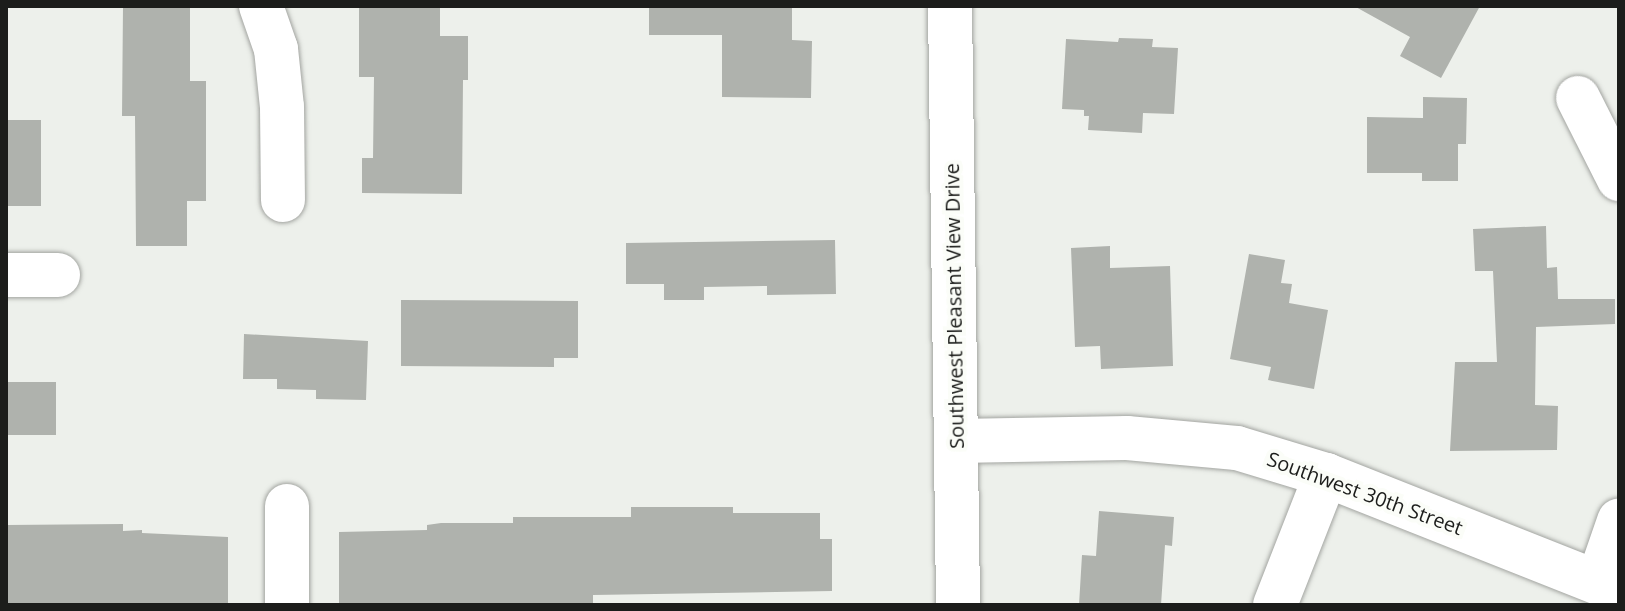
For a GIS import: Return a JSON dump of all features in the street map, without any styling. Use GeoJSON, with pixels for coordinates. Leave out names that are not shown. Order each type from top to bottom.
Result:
{"type":"FeatureCollection","features":[{"type":"Feature","properties":{"kind":"street"},"geometry":{"type":"LineString","coordinates":[[261,6],[276,49],[282,107],[283,200]]}},
{"type":"Feature","properties":{"kind":"street","name":"Southwest Pleasant View Drive"},"geometry":{"type":"LineString","coordinates":[[950,6],[958,605]]}},
{"type":"Feature","properties":{"kind":"street"},"geometry":{"type":"LineString","coordinates":[[1578,98],[1619,179]]}},
{"type":"Feature","properties":{"kind":"street"},"geometry":{"type":"LineString","coordinates":[[6,275],[58,275]]}},
{"type":"Feature","properties":{"kind":"street","name":"Southwest 30th Street"},"geometry":{"type":"LineString","coordinates":[[956,441],[1127,438],[1237,448],[1326,475],[1608,587]]}},
{"type":"Feature","properties":{"kind":"street"},"geometry":{"type":"LineString","coordinates":[[1275,605],[1326,475]]}},
{"type":"Feature","properties":{"kind":"street"},"geometry":{"type":"LineString","coordinates":[[287,506],[287,605]]}},
{"type":"Feature","properties":{"kind":"street"},"geometry":{"type":"LineString","coordinates":[[1608,587],[1619,521]]}},
{"type":"Feature","properties":{"kind":"building"},"geometry":{"type":"Polygon","coordinates":[[[123,6],[190,6],[190,81],[206,81],[206,201],[187,201],[187,246],[136,246],[135,116],[122,116],[123,6]]]}},
{"type":"Feature","properties":{"kind":"building"},"geometry":{"type":"Polygon","coordinates":[[[359,6],[440,6],[440,36],[468,36],[468,80],[463,80],[462,194],[362,193],[362,158],[373,158],[374,77],[359,77],[359,6]]]}},
{"type":"Feature","properties":{"kind":"building"},"geometry":{"type":"Polygon","coordinates":[[[649,6],[792,6],[792,40],[812,41],[811,98],[722,97],[722,35],[649,35],[649,6]]]}},
{"type":"Feature","properties":{"kind":"building"},"geometry":{"type":"Polygon","coordinates":[[[1354,6],[1480,6],[1441,78],[1400,56],[1410,37],[1354,6]]]}},
{"type":"Feature","properties":{"kind":"building"},"geometry":{"type":"Polygon","coordinates":[[[1119,38],[1153,39],[1152,47],[1178,48],[1174,114],[1143,113],[1142,133],[1088,130],[1089,116],[1084,116],[1084,110],[1062,109],[1066,39],[1118,42],[1119,38]]]}},
{"type":"Feature","properties":{"kind":"building"},"geometry":{"type":"Polygon","coordinates":[[[1423,97],[1467,98],[1466,144],[1458,144],[1458,181],[1422,181],[1422,173],[1367,173],[1367,117],[1423,118],[1423,97]]]}},
{"type":"Feature","properties":{"kind":"building"},"geometry":{"type":"Polygon","coordinates":[[[6,120],[41,120],[41,206],[6,206],[6,120]]]}},
{"type":"Feature","properties":{"kind":"building"},"geometry":{"type":"Polygon","coordinates":[[[1546,226],[1547,268],[1557,267],[1558,299],[1615,299],[1615,324],[1536,327],[1535,405],[1558,406],[1557,450],[1450,451],[1455,362],[1497,362],[1493,271],[1475,271],[1473,229],[1546,226]]]}},
{"type":"Feature","properties":{"kind":"building"},"geometry":{"type":"Polygon","coordinates":[[[835,240],[836,294],[767,295],[767,286],[704,287],[704,300],[664,300],[664,284],[626,284],[626,243],[835,240]]]}},
{"type":"Feature","properties":{"kind":"building"},"geometry":{"type":"Polygon","coordinates":[[[1110,246],[1110,268],[1170,266],[1173,366],[1101,369],[1100,346],[1075,347],[1071,248],[1110,246]]]}},
{"type":"Feature","properties":{"kind":"building"},"geometry":{"type":"Polygon","coordinates":[[[1249,254],[1285,260],[1281,283],[1292,284],[1289,303],[1328,310],[1314,389],[1268,380],[1271,367],[1230,359],[1249,254]]]}},
{"type":"Feature","properties":{"kind":"building"},"geometry":{"type":"Polygon","coordinates":[[[401,300],[578,301],[578,358],[554,358],[554,367],[401,366],[401,300]]]}},
{"type":"Feature","properties":{"kind":"building"},"geometry":{"type":"Polygon","coordinates":[[[244,334],[368,341],[366,400],[316,399],[316,390],[277,389],[277,379],[243,379],[244,334]]]}},
{"type":"Feature","properties":{"kind":"building"},"geometry":{"type":"Polygon","coordinates":[[[6,382],[56,382],[56,435],[6,435],[6,382]]]}},
{"type":"Feature","properties":{"kind":"building"},"geometry":{"type":"Polygon","coordinates":[[[631,507],[733,507],[733,513],[820,513],[820,539],[832,539],[832,591],[593,595],[593,605],[339,605],[339,532],[427,530],[427,525],[441,523],[513,523],[513,517],[631,517],[631,507]]]}},
{"type":"Feature","properties":{"kind":"building"},"geometry":{"type":"Polygon","coordinates":[[[1099,511],[1174,517],[1172,546],[1165,545],[1161,605],[1079,605],[1082,555],[1096,556],[1099,511]]]}},
{"type":"Feature","properties":{"kind":"building"},"geometry":{"type":"Polygon","coordinates":[[[123,524],[123,531],[228,537],[228,605],[6,605],[6,525],[123,524]]]}}]}
